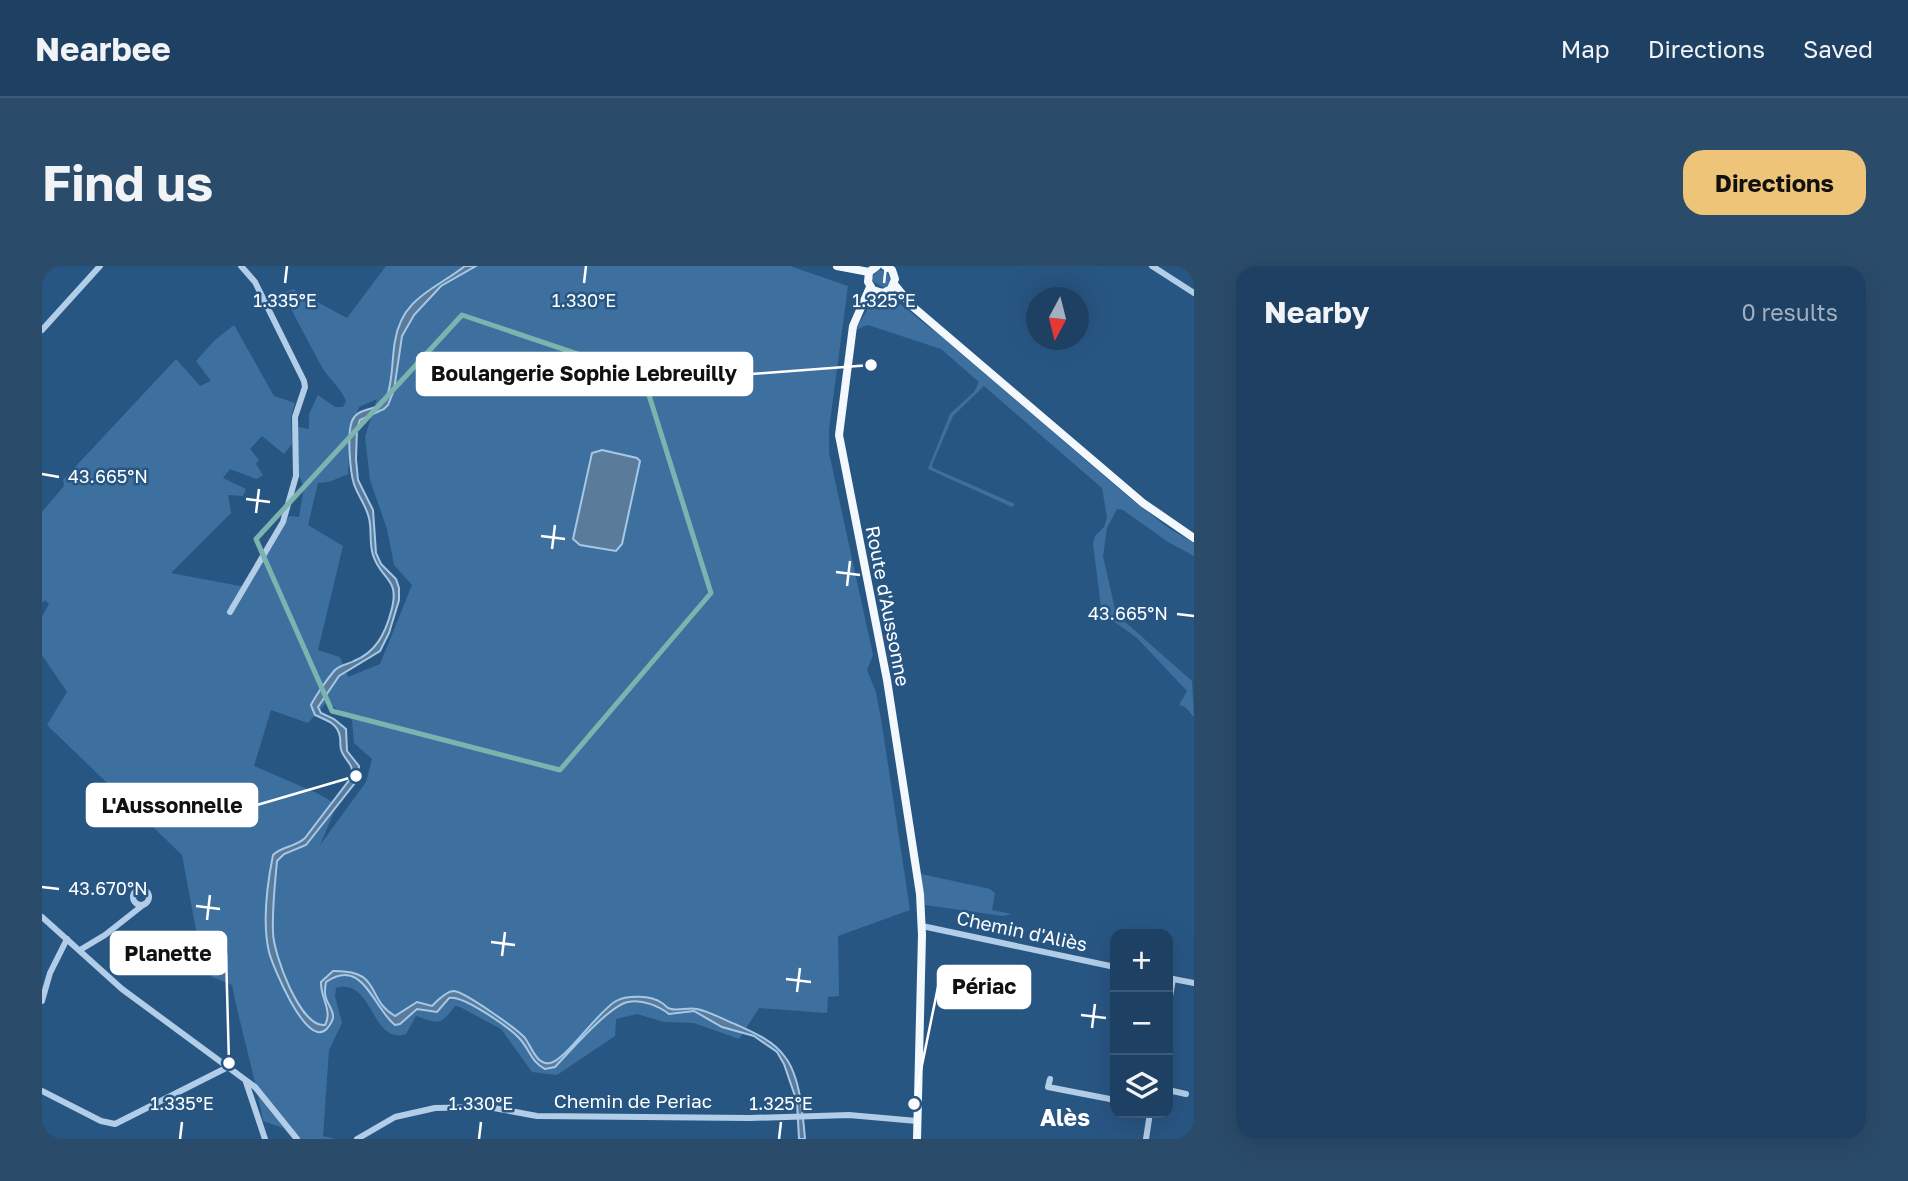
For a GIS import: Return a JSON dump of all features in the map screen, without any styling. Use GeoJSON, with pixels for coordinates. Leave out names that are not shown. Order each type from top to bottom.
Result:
{"type":"FeatureCollection","features":[{"type":"Feature","properties":{"kind":"main road"},"geometry":{"type":"LineString","coordinates":[[840,267],[874,268]]}},
{"type":"Feature","properties":{"kind":"main road"},"geometry":{"type":"LineString","coordinates":[[840,267],[912,306]]}},
{"type":"Feature","properties":{"kind":"main road"},"geometry":{"type":"LineString","coordinates":[[890,267],[894,284],[912,306],[1143,503],[1194,538]]}},
{"type":"Feature","properties":{"kind":"main road","name":"Route d'Aussonne"},"geometry":{"type":"LineString","coordinates":[[874,268],[849,350],[839,435],[887,680],[921,905],[917,1139]]}},
{"type":"Feature","properties":{"kind":"main road"},"geometry":{"type":"LineString","coordinates":[[858,314],[894,284]]}},
{"type":"Feature","properties":{"kind":"street"},"geometry":{"type":"LineString","coordinates":[[42,330],[100,266]]}},
{"type":"Feature","properties":{"kind":"street"},"geometry":{"type":"LineString","coordinates":[[230,612],[283,522],[289,507],[296,476],[295,417],[304,387],[304,381],[255,282],[241,266]]}},
{"type":"Feature","properties":{"kind":"street"},"geometry":{"type":"LineString","coordinates":[[1152,266],[1194,293]]}},
{"type":"Feature","properties":{"kind":"street"},"geometry":{"type":"LineString","coordinates":[[80,950],[105,935],[143,905]]}},
{"type":"Feature","properties":{"kind":"street"},"geometry":{"type":"LineString","coordinates":[[42,917],[122,989],[255,1087],[297,1139]]}},
{"type":"Feature","properties":{"kind":"street","name":"Chemin d'Aliès"},"geometry":{"type":"LineString","coordinates":[[922,926],[1110,966]]}},
{"type":"Feature","properties":{"kind":"street"},"geometry":{"type":"LineString","coordinates":[[42,1001],[50,973],[67,939]]}},
{"type":"Feature","properties":{"kind":"street"},"geometry":{"type":"LineString","coordinates":[[1173,979],[1194,983]]}},
{"type":"Feature","properties":{"kind":"street"},"geometry":{"type":"LineString","coordinates":[[42,1091],[101,1121],[115,1124],[228,1068]]}},
{"type":"Feature","properties":{"kind":"street"},"geometry":{"type":"LineString","coordinates":[[1050,1079],[1048,1087],[1110,1100]]}},
{"type":"Feature","properties":{"kind":"street"},"geometry":{"type":"LineString","coordinates":[[246,1081],[265,1139]]}},
{"type":"Feature","properties":{"kind":"street"},"geometry":{"type":"LineString","coordinates":[[1173,1091],[1186,1094]]}},
{"type":"Feature","properties":{"kind":"street","name":"Chemin de Periac"},"geometry":{"type":"LineString","coordinates":[[357,1139],[396,1117],[436,1108],[488,1107],[537,1116],[849,1115],[917,1121]]}},
{"type":"Feature","properties":{"kind":"street"},"geometry":{"type":"LineString","coordinates":[[1146,1139],[1149,1118]]}},
{"type":"Feature","properties":{"kind":"highlighted area"},"geometry":{"type":"Polygon","coordinates":[[[462,315],[643,376],[711,593],[560,770],[332,711],[256,539],[462,315]]]}},
{"type":"Feature","properties":{"kind":"shaded area"},"geometry":{"type":"Polygon","coordinates":[[[386,266],[790,266],[848,286],[829,429],[829,453],[873,655],[867,670],[876,692],[882,725],[910,910],[838,936],[839,996],[828,997],[827,1013],[759,1008],[739,1039],[694,1023],[664,1022],[637,1014],[616,1019],[615,1036],[557,1075],[532,1072],[501,1029],[460,1007],[455,1006],[438,1022],[416,1016],[406,1034],[394,1035],[385,1030],[358,992],[348,987],[336,988],[335,996],[342,1023],[329,1050],[323,1136],[336,1139],[293,1139],[283,1128],[263,1121],[232,985],[212,977],[199,946],[182,855],[47,725],[67,692],[42,655],[42,617],[49,604],[45,600],[42,603],[42,512],[64,486],[63,480],[176,359],[200,386],[211,381],[196,361],[215,340],[234,325],[274,396],[295,403],[291,417],[292,444],[284,454],[262,436],[250,449],[259,460],[256,464],[263,475],[257,479],[230,469],[223,478],[246,489],[243,496],[228,495],[231,513],[171,573],[245,587],[289,516],[299,517],[304,487],[298,473],[298,427],[309,429],[309,414],[318,395],[335,407],[343,407],[346,401],[323,369],[283,293],[293,289],[347,318],[386,266]],[[377,399],[359,407],[350,431],[348,474],[329,482],[318,483],[308,525],[343,546],[318,650],[340,657],[348,677],[380,664],[412,585],[394,565],[387,529],[370,480],[365,437],[377,399]],[[327,702],[308,723],[271,710],[254,766],[319,794],[337,805],[320,845],[366,782],[372,759],[354,743],[352,720],[327,702]]]}},
{"type":"Feature","properties":{"kind":"shaded area"},"geometry":{"type":"Polygon","coordinates":[[[465,266],[476,266],[441,286],[414,315],[402,336],[394,390],[388,405],[360,420],[357,429],[358,480],[373,510],[376,553],[381,564],[396,579],[399,600],[389,633],[380,651],[339,676],[318,707],[321,713],[346,729],[347,751],[359,766],[358,779],[306,845],[284,854],[277,861],[273,932],[283,971],[306,1015],[316,1023],[325,1025],[328,1014],[321,982],[333,971],[349,972],[367,980],[380,1002],[395,1016],[417,1002],[432,1006],[448,993],[460,993],[520,1033],[538,1059],[545,1063],[557,1060],[600,1014],[621,999],[646,997],[657,1000],[669,1009],[702,1010],[763,1038],[785,1057],[797,1085],[805,1139],[799,1139],[797,1102],[777,1052],[754,1036],[722,1027],[694,1011],[669,1014],[639,1001],[620,1005],[601,1020],[555,1067],[545,1069],[531,1056],[515,1034],[464,1001],[449,998],[437,1012],[417,1009],[400,1024],[395,1025],[366,987],[349,975],[326,982],[325,994],[333,1018],[324,1031],[316,1031],[299,1015],[290,1001],[272,960],[267,940],[266,916],[273,855],[305,838],[350,779],[352,771],[341,750],[337,728],[315,715],[311,705],[335,670],[362,657],[374,647],[386,628],[393,601],[392,585],[373,555],[369,518],[353,478],[350,427],[355,416],[385,400],[391,380],[395,341],[405,314],[422,296],[465,266]]]}},
{"type":"Feature","properties":{"kind":"shaded area"},"geometry":{"type":"Polygon","coordinates":[[[877,270],[886,271],[890,278],[886,289],[870,280],[877,270]]]}},
{"type":"Feature","properties":{"kind":"shaded area"},"geometry":{"type":"Polygon","coordinates":[[[888,297],[936,332],[1129,497],[1167,527],[1194,543],[1194,556],[1168,542],[1123,510],[1117,509],[1107,528],[1103,556],[1116,614],[1192,681],[1194,717],[1185,707],[1179,705],[1187,691],[1137,638],[1105,615],[1101,607],[1093,544],[1107,517],[1102,488],[984,386],[953,416],[932,465],[933,468],[1015,504],[1012,507],[928,469],[950,414],[974,392],[979,382],[941,349],[868,325],[855,330],[872,302],[888,297]]]}},
{"type":"Feature","properties":{"kind":"shaded area"},"geometry":{"type":"Polygon","coordinates":[[[602,450],[640,461],[622,544],[616,551],[580,545],[573,539],[592,453],[602,450]]]}},
{"type":"Feature","properties":{"kind":"shaded area"},"geometry":{"type":"Polygon","coordinates":[[[921,874],[990,889],[995,893],[992,910],[1012,914],[1003,916],[925,905],[921,874]]]}},
{"type":"Feature","properties":{"kind":"place","name":"Boulangerie Sophie Lebreuilly"},"geometry":{"type":"Point","coordinates":[871,365]}},
{"type":"Feature","properties":{"kind":"place","name":"L'Aussonnelle"},"geometry":{"type":"Point","coordinates":[356,776]}},
{"type":"Feature","properties":{"kind":"place","name":"Planette"},"geometry":{"type":"Point","coordinates":[229,1063]}},
{"type":"Feature","properties":{"kind":"place","name":"Périac"},"geometry":{"type":"Point","coordinates":[914,1104]}},
{"type":"Feature","properties":{"kind":"district","name":"Alès"},"geometry":{"type":"Point","coordinates":[1065,1118]}}]}
